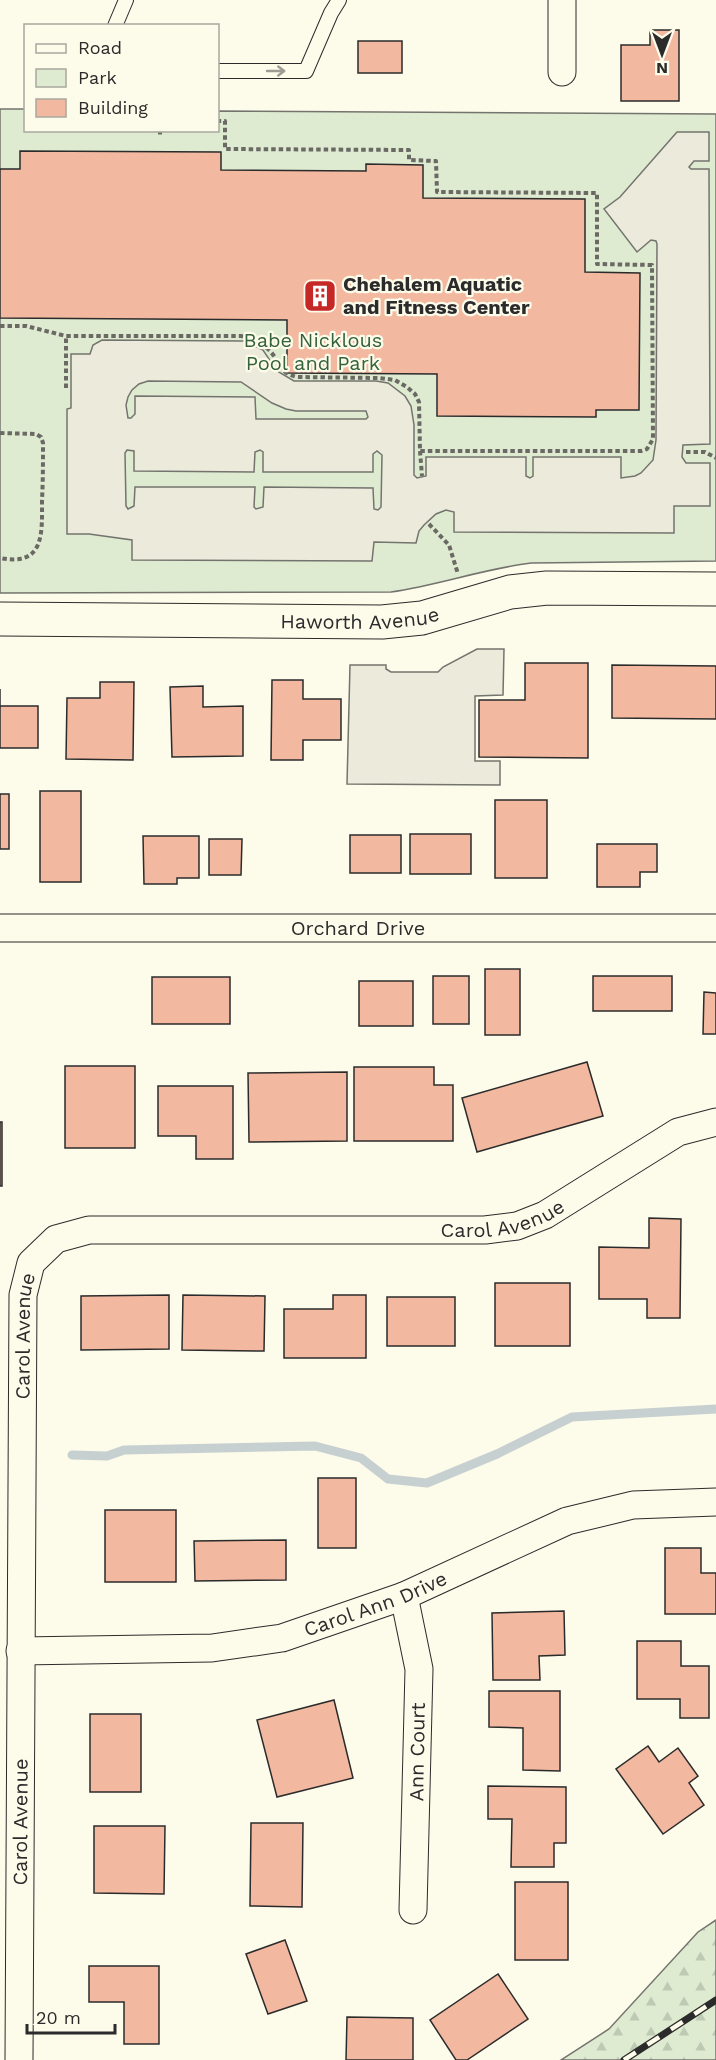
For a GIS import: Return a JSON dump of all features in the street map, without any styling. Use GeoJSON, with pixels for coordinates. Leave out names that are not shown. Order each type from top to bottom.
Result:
{"type":"FeatureCollection","features":[{"type":"Feature","properties":{"kind":"street"},"geometry":{"type":"LineString","coordinates":[[562,0],[562,72]]}},
{"type":"Feature","properties":{"kind":"street","name":"Haworth Avenue"},"geometry":{"type":"LineString","coordinates":[[0,619],[382,622],[422,618],[510,592],[547,588],[716,590]]}},
{"type":"Feature","properties":{"kind":"street","name":"Orchard Drive"},"geometry":{"type":"LineString","coordinates":[[0,928],[716,928]]}},
{"type":"Feature","properties":{"kind":"street","name":"Carol Avenue"},"geometry":{"type":"LineString","coordinates":[[19,2060],[23,1295],[31,1263],[56,1239],[90,1230],[485,1230],[517,1226],[545,1215],[678,1132],[716,1122]]}},
{"type":"Feature","properties":{"kind":"street","name":"Carol Ann Drive"},"geometry":{"type":"LineString","coordinates":[[20,1651],[224,1647],[282,1638],[404,1596],[567,1521],[633,1505],[716,1502]]}},
{"type":"Feature","properties":{"kind":"street","name":"Ann Court"},"geometry":{"type":"LineString","coordinates":[[404,1596],[419,1669],[413,1910]]}},
{"type":"Feature","properties":{"kind":"lane"},"geometry":{"type":"LineString","coordinates":[[115,24],[126,0]]}},
{"type":"Feature","properties":{"kind":"lane"},"geometry":{"type":"LineString","coordinates":[[219,71],[306,71],[339,0]]}},
{"type":"Feature","properties":{"kind":"path"},"geometry":{"type":"LineString","coordinates":[[219,121],[225,121],[225,149],[409,150],[409,160],[436,161],[437,192],[597,193],[597,264],[652,265],[653,440],[646,449],[641,451],[420,451]]}},
{"type":"Feature","properties":{"kind":"path"},"geometry":{"type":"LineString","coordinates":[[0,326],[26,326],[66,336],[241,336],[269,350],[287,375],[395,380],[415,394],[419,402],[422,476]]}},
{"type":"Feature","properties":{"kind":"path"},"geometry":{"type":"LineString","coordinates":[[66,336],[66,388]]}},
{"type":"Feature","properties":{"kind":"path"},"geometry":{"type":"LineString","coordinates":[[0,433],[36,434],[41,437],[43,443],[42,528],[39,546],[27,557],[11,560],[0,558]]}},
{"type":"Feature","properties":{"kind":"path"},"geometry":{"type":"LineString","coordinates":[[646,449],[653,454]]}},
{"type":"Feature","properties":{"kind":"path"},"geometry":{"type":"LineString","coordinates":[[686,452],[705,452],[716,458]]}},
{"type":"Feature","properties":{"kind":"path"},"geometry":{"type":"LineString","coordinates":[[429,524],[449,545],[458,574]]}},
{"type":"Feature","properties":{"kind":"green space","name":"Babe Nicklous Pool and Park"},"geometry":{"type":"Polygon","coordinates":[[[0,109],[24,109],[24,132],[219,132],[219,111],[716,114],[716,561],[531,563],[391,592],[0,593],[0,109]]]}},
{"type":"Feature","properties":{"kind":"green space"},"geometry":{"type":"Polygon","coordinates":[[[716,1920],[716,2060],[561,2060],[609,2029],[698,1932],[716,1920]]]}},
{"type":"Feature","properties":{"kind":"shaded area"},"geometry":{"type":"Polygon","coordinates":[[[677,132],[709,132],[709,161],[694,161],[689,167],[709,169],[710,444],[683,445],[682,457],[686,463],[710,463],[710,506],[674,506],[674,533],[454,532],[454,512],[446,510],[436,514],[424,525],[419,531],[416,543],[374,542],[372,561],[132,560],[132,540],[89,534],[67,534],[67,409],[71,408],[71,354],[90,354],[93,345],[102,340],[244,341],[263,350],[277,371],[294,381],[388,383],[405,396],[411,406],[414,425],[414,475],[417,478],[426,476],[426,457],[526,457],[526,476],[530,478],[533,476],[533,457],[621,457],[621,478],[641,473],[653,460],[656,440],[657,244],[656,241],[651,240],[637,252],[604,209],[620,197],[677,132]],[[148,381],[139,384],[128,397],[126,405],[128,418],[135,414],[135,396],[255,397],[256,419],[366,419],[368,417],[366,411],[286,409],[272,403],[241,382],[148,381]],[[127,450],[125,453],[126,506],[128,509],[134,506],[135,487],[255,487],[254,507],[256,509],[263,507],[264,487],[373,488],[374,509],[378,510],[381,507],[382,455],[377,451],[373,454],[373,472],[263,472],[263,452],[260,450],[255,452],[254,472],[134,471],[134,451],[127,450]]]}},
{"type":"Feature","properties":{"kind":"shaded area"},"geometry":{"type":"Polygon","coordinates":[[[477,649],[504,649],[503,695],[475,696],[475,761],[500,761],[500,785],[347,784],[350,665],[386,665],[386,669],[391,672],[438,672],[477,649]]]}},
{"type":"Feature","properties":{"kind":"building"},"geometry":{"type":"Polygon","coordinates":[[[650,30],[679,30],[679,101],[621,101],[621,45],[650,45],[650,30]]]}},
{"type":"Feature","properties":{"kind":"building"},"geometry":{"type":"Polygon","coordinates":[[[358,41],[402,41],[402,73],[358,73],[358,41]]]}},
{"type":"Feature","properties":{"kind":"building","name":"Chehalem Aquatic and Fitness Center"},"geometry":{"type":"Polygon","coordinates":[[[20,151],[221,152],[221,170],[366,171],[366,164],[423,165],[423,198],[585,199],[585,272],[640,273],[639,410],[596,410],[596,417],[437,416],[437,374],[287,373],[287,320],[0,318],[0,169],[20,169],[20,151]]]}},
{"type":"Feature","properties":{"kind":"building"},"geometry":{"type":"Polygon","coordinates":[[[525,663],[588,663],[588,758],[479,757],[479,700],[525,700],[525,663]]]}},
{"type":"Feature","properties":{"kind":"building"},"geometry":{"type":"Polygon","coordinates":[[[612,665],[716,666],[716,719],[612,718],[612,665]]]}},
{"type":"Feature","properties":{"kind":"building"},"geometry":{"type":"Polygon","coordinates":[[[272,680],[303,680],[303,699],[341,699],[341,740],[303,740],[303,760],[271,760],[272,680]]]}},
{"type":"Feature","properties":{"kind":"building"},"geometry":{"type":"Polygon","coordinates":[[[100,682],[134,682],[133,760],[66,759],[67,698],[100,698],[100,682]]]}},
{"type":"Feature","properties":{"kind":"building"},"geometry":{"type":"Polygon","coordinates":[[[203,686],[203,707],[243,706],[243,756],[172,757],[170,687],[203,686]]]}},
{"type":"Feature","properties":{"kind":"building"},"geometry":{"type":"Polygon","coordinates":[[[0,706],[38,706],[38,748],[0,748],[0,706]]]}},
{"type":"Feature","properties":{"kind":"building"},"geometry":{"type":"Polygon","coordinates":[[[40,791],[81,791],[81,882],[40,882],[40,791]]]}},
{"type":"Feature","properties":{"kind":"building"},"geometry":{"type":"Polygon","coordinates":[[[0,794],[9,794],[9,849],[0,849],[0,794]]]}},
{"type":"Feature","properties":{"kind":"building"},"geometry":{"type":"Polygon","coordinates":[[[495,800],[547,800],[547,878],[495,878],[495,800]]]}},
{"type":"Feature","properties":{"kind":"building"},"geometry":{"type":"Polygon","coordinates":[[[410,834],[471,834],[471,874],[410,874],[410,834]]]}},
{"type":"Feature","properties":{"kind":"building"},"geometry":{"type":"Polygon","coordinates":[[[350,835],[401,835],[401,873],[350,873],[350,835]]]}},
{"type":"Feature","properties":{"kind":"building"},"geometry":{"type":"Polygon","coordinates":[[[143,836],[199,836],[199,878],[177,878],[177,884],[144,884],[143,836]]]}},
{"type":"Feature","properties":{"kind":"building"},"geometry":{"type":"Polygon","coordinates":[[[209,839],[242,839],[241,875],[209,875],[209,839]]]}},
{"type":"Feature","properties":{"kind":"building"},"geometry":{"type":"Polygon","coordinates":[[[597,844],[657,844],[657,872],[640,872],[640,887],[597,887],[597,844]]]}},
{"type":"Feature","properties":{"kind":"building"},"geometry":{"type":"Polygon","coordinates":[[[485,969],[520,969],[520,1035],[485,1035],[485,969]]]}},
{"type":"Feature","properties":{"kind":"building"},"geometry":{"type":"Polygon","coordinates":[[[433,976],[469,976],[469,1024],[433,1024],[433,976]]]}},
{"type":"Feature","properties":{"kind":"building"},"geometry":{"type":"Polygon","coordinates":[[[593,976],[672,976],[672,1011],[593,1011],[593,976]]]}},
{"type":"Feature","properties":{"kind":"building"},"geometry":{"type":"Polygon","coordinates":[[[152,977],[230,977],[230,1024],[152,1024],[152,977]]]}},
{"type":"Feature","properties":{"kind":"building"},"geometry":{"type":"Polygon","coordinates":[[[359,981],[413,981],[413,1026],[359,1026],[359,981]]]}},
{"type":"Feature","properties":{"kind":"building"},"geometry":{"type":"Polygon","coordinates":[[[704,992],[716,993],[716,1034],[703,1034],[704,992]]]}},
{"type":"Feature","properties":{"kind":"building"},"geometry":{"type":"Polygon","coordinates":[[[587,1062],[603,1116],[477,1152],[462,1098],[587,1062]]]}},
{"type":"Feature","properties":{"kind":"building"},"geometry":{"type":"Polygon","coordinates":[[[65,1066],[135,1066],[135,1148],[65,1148],[65,1066]]]}},
{"type":"Feature","properties":{"kind":"building"},"geometry":{"type":"Polygon","coordinates":[[[354,1067],[434,1067],[434,1085],[453,1085],[453,1141],[354,1141],[354,1067]]]}},
{"type":"Feature","properties":{"kind":"building"},"geometry":{"type":"Polygon","coordinates":[[[347,1072],[347,1141],[249,1142],[248,1073],[347,1072]]]}},
{"type":"Feature","properties":{"kind":"building"},"geometry":{"type":"Polygon","coordinates":[[[158,1086],[233,1086],[233,1159],[196,1159],[196,1136],[158,1136],[158,1086]]]}},
{"type":"Feature","properties":{"kind":"building"},"geometry":{"type":"Polygon","coordinates":[[[0,1122],[2,1122],[2,1186],[0,1186],[0,1122]]]}},
{"type":"Feature","properties":{"kind":"building"},"geometry":{"type":"Polygon","coordinates":[[[649,1218],[681,1219],[680,1318],[647,1318],[647,1299],[599,1299],[599,1247],[649,1248],[649,1218]]]}},
{"type":"Feature","properties":{"kind":"building"},"geometry":{"type":"Polygon","coordinates":[[[495,1283],[570,1283],[570,1346],[495,1346],[495,1283]]]}},
{"type":"Feature","properties":{"kind":"building"},"geometry":{"type":"Polygon","coordinates":[[[169,1295],[169,1349],[81,1350],[81,1296],[169,1295]]]}},
{"type":"Feature","properties":{"kind":"building"},"geometry":{"type":"Polygon","coordinates":[[[183,1295],[265,1296],[264,1351],[182,1350],[183,1295]]]}},
{"type":"Feature","properties":{"kind":"building"},"geometry":{"type":"Polygon","coordinates":[[[333,1295],[366,1295],[366,1358],[284,1358],[284,1309],[333,1309],[333,1295]]]}},
{"type":"Feature","properties":{"kind":"building"},"geometry":{"type":"Polygon","coordinates":[[[387,1297],[455,1297],[455,1346],[387,1346],[387,1297]]]}},
{"type":"Feature","properties":{"kind":"building"},"geometry":{"type":"Polygon","coordinates":[[[318,1478],[356,1478],[356,1548],[318,1548],[318,1478]]]}},
{"type":"Feature","properties":{"kind":"building"},"geometry":{"type":"Polygon","coordinates":[[[105,1510],[176,1510],[176,1582],[105,1582],[105,1510]]]}},
{"type":"Feature","properties":{"kind":"building"},"geometry":{"type":"Polygon","coordinates":[[[286,1540],[286,1580],[195,1581],[194,1541],[286,1540]]]}},
{"type":"Feature","properties":{"kind":"building"},"geometry":{"type":"Polygon","coordinates":[[[665,1548],[701,1548],[701,1573],[716,1573],[716,1614],[665,1614],[665,1548]]]}},
{"type":"Feature","properties":{"kind":"building"},"geometry":{"type":"Polygon","coordinates":[[[564,1611],[565,1655],[539,1656],[540,1680],[493,1680],[492,1613],[564,1611]]]}},
{"type":"Feature","properties":{"kind":"building"},"geometry":{"type":"Polygon","coordinates":[[[637,1641],[681,1641],[681,1666],[709,1666],[709,1718],[680,1718],[680,1699],[637,1699],[637,1641]]]}},
{"type":"Feature","properties":{"kind":"building"},"geometry":{"type":"Polygon","coordinates":[[[489,1691],[560,1691],[560,1771],[523,1770],[523,1728],[489,1727],[489,1691]]]}},
{"type":"Feature","properties":{"kind":"building"},"geometry":{"type":"Polygon","coordinates":[[[334,1700],[353,1778],[277,1797],[257,1720],[334,1700]]]}},
{"type":"Feature","properties":{"kind":"building"},"geometry":{"type":"Polygon","coordinates":[[[90,1714],[141,1714],[141,1792],[90,1792],[90,1714]]]}},
{"type":"Feature","properties":{"kind":"building"},"geometry":{"type":"Polygon","coordinates":[[[648,1746],[659,1762],[678,1748],[698,1776],[689,1783],[704,1805],[663,1834],[616,1769],[648,1746]]]}},
{"type":"Feature","properties":{"kind":"building"},"geometry":{"type":"Polygon","coordinates":[[[488,1786],[566,1787],[566,1843],[554,1843],[554,1867],[511,1867],[512,1819],[488,1819],[488,1786]]]}},
{"type":"Feature","properties":{"kind":"building"},"geometry":{"type":"Polygon","coordinates":[[[251,1823],[303,1823],[302,1907],[250,1906],[251,1823]]]}},
{"type":"Feature","properties":{"kind":"building"},"geometry":{"type":"Polygon","coordinates":[[[94,1826],[165,1826],[164,1894],[94,1893],[94,1826]]]}},
{"type":"Feature","properties":{"kind":"building"},"geometry":{"type":"Polygon","coordinates":[[[515,1882],[568,1882],[568,1960],[515,1960],[515,1882]]]}},
{"type":"Feature","properties":{"kind":"building"},"geometry":{"type":"Polygon","coordinates":[[[285,1940],[307,2001],[268,2014],[246,1954],[285,1940]]]}},
{"type":"Feature","properties":{"kind":"building"},"geometry":{"type":"Polygon","coordinates":[[[89,1966],[159,1966],[159,2044],[124,2044],[124,2002],[89,2002],[89,1966]]]}},
{"type":"Feature","properties":{"kind":"building"},"geometry":{"type":"Polygon","coordinates":[[[498,1974],[528,2019],[467,2060],[456,2060],[430,2020],[498,1974]]]}},
{"type":"Feature","properties":{"kind":"building"},"geometry":{"type":"Polygon","coordinates":[[[347,2017],[413,2018],[413,2060],[346,2060],[347,2017]]]}},
{"type":"Feature","properties":{"kind":"waterway"},"geometry":{"type":"LineString","coordinates":[[72,1455],[107,1456],[124,1450],[315,1446],[361,1458],[388,1479],[427,1483],[497,1454],[572,1417],[716,1409]]}},
{"type":"Feature","properties":{"kind":"railway"},"geometry":{"type":"LineString","coordinates":[[624,2060],[716,2000]]}},
{"type":"Feature","properties":{"kind":"place","name":"Chehalem Aquatic and Fitness Center"},"geometry":{"type":"Point","coordinates":[320,296]}}]}
